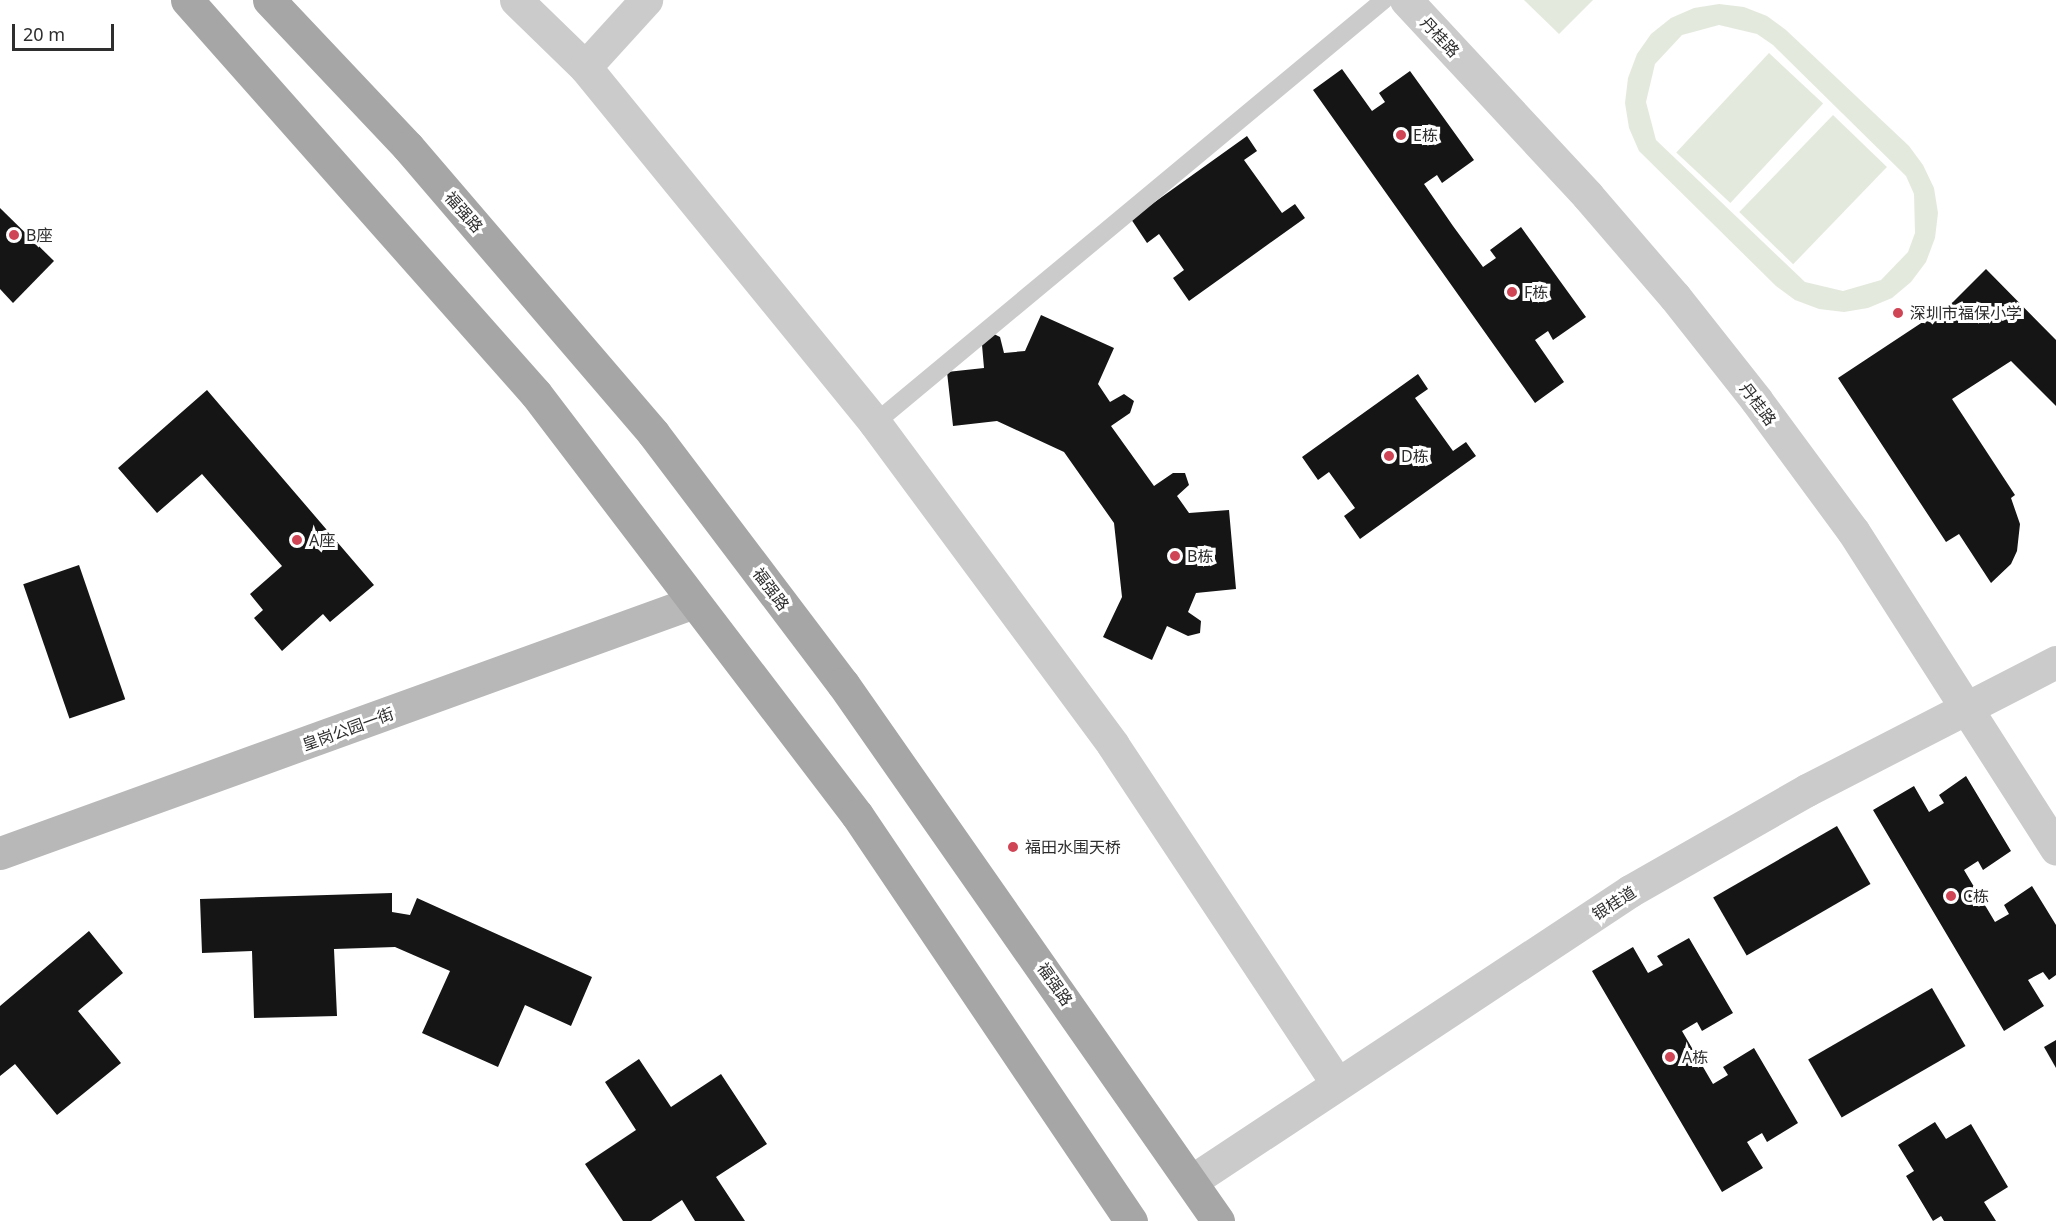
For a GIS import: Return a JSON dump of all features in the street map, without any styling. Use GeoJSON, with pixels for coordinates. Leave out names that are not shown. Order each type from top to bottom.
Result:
{"type":"FeatureCollection","features":[{"type":"Feature","properties":{"kind":"main road"},"geometry":{"type":"LineString","coordinates":[[187,0],[536,394],[856,815],[1131,1221]]}},
{"type":"Feature","properties":{"kind":"main road","name":"福强路"},"geometry":{"type":"LineString","coordinates":[[269,0],[408,147],[653,433],[843,684],[1193,1180],[1218,1221]]}},
{"type":"Feature","properties":{"kind":"street"},"geometry":{"type":"LineString","coordinates":[[516,0],[585,67],[875,423],[1113,745],[1337,1083]]}},
{"type":"Feature","properties":{"kind":"street"},"geometry":{"type":"LineString","coordinates":[[585,67],[646,0]]}},
{"type":"Feature","properties":{"kind":"street","name":"丹桂路"},"geometry":{"type":"LineString","coordinates":[[1406,0],[1675,297],[1853,531],[2056,849]]}},
{"type":"Feature","properties":{"kind":"street","name":"皇岗公园一街"},"geometry":{"type":"LineString","coordinates":[[0,854],[694,602]]}},
{"type":"Feature","properties":{"kind":"street","name":"银桂道"},"geometry":{"type":"LineString","coordinates":[[1193,1180],[1337,1083],[1640,886],[1808,790],[2056,662]]}},
{"type":"Feature","properties":{"kind":"lane"},"geometry":{"type":"LineString","coordinates":[[875,423],[1384,0]]}},
{"type":"Feature","properties":{"kind":"shaded area"},"geometry":{"type":"Polygon","coordinates":[[[1524,0],[1593,0],[1559,34],[1524,0]]]}},
{"type":"Feature","properties":{"kind":"shaded area"},"geometry":{"type":"Polygon","coordinates":[[[1719,4],[1744,7],[1767,16],[1786,30],[1909,146],[1923,165],[1934,188],[1938,213],[1935,238],[1926,262],[1911,282],[1892,298],[1868,308],[1844,312],[1819,309],[1795,300],[1776,286],[1639,151],[1629,128],[1625,103],[1628,78],[1637,54],[1651,34],[1671,18],[1694,8],[1719,4]],[[1719,25],[1682,35],[1655,64],[1646,102],[1656,140],[1805,282],[1843,291],[1881,280],[1908,252],[1915,233],[1914,194],[1906,176],[1773,45],[1757,34],[1719,25]]]}},
{"type":"Feature","properties":{"kind":"shaded area"},"geometry":{"type":"Polygon","coordinates":[[[1769,53],[1823,103],[1730,203],[1676,152],[1769,53]]]}},
{"type":"Feature","properties":{"kind":"shaded area"},"geometry":{"type":"Polygon","coordinates":[[[1833,115],[1887,167],[1793,264],[1739,212],[1833,115]]]}},
{"type":"Feature","properties":{"kind":"building"},"geometry":{"type":"Polygon","coordinates":[[[1342,69],[1372,111],[1385,102],[1379,93],[1410,71],[1474,160],[1442,183],[1437,175],[1424,184],[1453,226],[1483,267],[1496,258],[1490,250],[1521,227],[1586,317],[1553,340],[1548,331],[1535,340],[1564,382],[1535,403],[1313,90],[1342,69]]]}},
{"type":"Feature","properties":{"kind":"building"},"geometry":{"type":"Polygon","coordinates":[[[1247,136],[1257,151],[1244,160],[1282,213],[1295,204],[1305,218],[1189,301],[1173,278],[1184,270],[1159,234],[1147,243],[1131,219],[1247,136]]]}},
{"type":"Feature","properties":{"kind":"building","name":"B座"},"geometry":{"type":"Polygon","coordinates":[[[0,208],[54,261],[13,303],[0,289],[0,208]]]}},
{"type":"Feature","properties":{"kind":"building"},"geometry":{"type":"Polygon","coordinates":[[[1986,269],[2056,340],[2056,406],[2011,361],[1952,399],[2015,495],[2011,498],[2020,524],[2017,551],[2011,564],[1991,583],[1959,534],[1946,542],[1838,378],[1953,302],[1986,269]]]}},
{"type":"Feature","properties":{"kind":"building"},"geometry":{"type":"Polygon","coordinates":[[[1041,315],[1114,348],[1098,384],[1110,402],[1124,394],[1134,401],[1130,413],[1111,426],[1154,486],[1173,473],[1185,473],[1189,485],[1177,496],[1189,513],[1229,510],[1236,589],[1196,593],[1188,612],[1201,621],[1200,633],[1188,636],[1167,626],[1152,660],[1103,637],[1122,597],[1114,523],[1064,452],[997,421],[953,426],[947,372],[984,368],[982,345],[994,334],[1000,337],[1004,353],[1025,351],[1041,315]]]}},
{"type":"Feature","properties":{"kind":"building","name":"D栋"},"geometry":{"type":"Polygon","coordinates":[[[1418,374],[1428,389],[1415,398],[1453,451],[1466,442],[1476,456],[1360,539],[1344,516],[1355,508],[1329,472],[1318,480],[1302,457],[1418,374]]]}},
{"type":"Feature","properties":{"kind":"building","name":"A座"},"geometry":{"type":"Polygon","coordinates":[[[207,390],[374,585],[330,622],[323,614],[282,651],[254,618],[263,610],[250,594],[282,566],[202,474],[157,513],[118,468],[207,390]]]}},
{"type":"Feature","properties":{"kind":"building"},"geometry":{"type":"Polygon","coordinates":[[[79,565],[125,699],[69,718],[23,584],[79,565]]]}},
{"type":"Feature","properties":{"kind":"building","name":"C栋"},"geometry":{"type":"Polygon","coordinates":[[[1966,776],[2011,851],[1983,870],[1978,861],[1964,870],[1995,922],[2009,914],[2004,905],[2032,886],[2056,925],[2056,975],[2049,980],[2043,972],[2028,980],[2044,1006],[2004,1031],[1873,810],[1914,786],[1929,812],[1944,803],[1939,795],[1966,776]]]}},
{"type":"Feature","properties":{"kind":"building"},"geometry":{"type":"Polygon","coordinates":[[[1837,826],[1870,884],[1747,956],[1713,898],[1837,826]]]}},
{"type":"Feature","properties":{"kind":"building"},"geometry":{"type":"Polygon","coordinates":[[[392,893],[392,912],[410,915],[417,898],[592,977],[571,1026],[525,1005],[498,1067],[422,1033],[450,971],[395,947],[334,949],[337,1016],[254,1018],[252,951],[202,953],[200,899],[392,893]]]}},
{"type":"Feature","properties":{"kind":"building"},"geometry":{"type":"Polygon","coordinates":[[[89,931],[123,973],[78,1011],[121,1063],[57,1115],[15,1064],[0,1076],[0,1006],[89,931]]]}},
{"type":"Feature","properties":{"kind":"building","name":"A栋"},"geometry":{"type":"Polygon","coordinates":[[[1689,938],[1733,1013],[1702,1031],[1697,1022],[1682,1031],[1713,1084],[1728,1075],[1723,1067],[1754,1048],[1798,1123],[1767,1142],[1762,1133],[1747,1142],[1763,1168],[1722,1192],[1592,971],[1633,947],[1648,973],[1663,965],[1657,956],[1689,938]]]}},
{"type":"Feature","properties":{"kind":"building"},"geometry":{"type":"Polygon","coordinates":[[[1932,988],[1966,1046],[1842,1118],[1808,1060],[1932,988]]]}},
{"type":"Feature","properties":{"kind":"building"},"geometry":{"type":"Polygon","coordinates":[[[2056,1040],[2056,1068],[2044,1047],[2056,1040]]]}},
{"type":"Feature","properties":{"kind":"building"},"geometry":{"type":"Polygon","coordinates":[[[639,1059],[671,1107],[721,1074],[767,1144],[716,1177],[745,1221],[695,1221],[682,1200],[651,1221],[623,1221],[585,1164],[636,1130],[605,1082],[639,1059]]]}},
{"type":"Feature","properties":{"kind":"building"},"geometry":{"type":"Polygon","coordinates":[[[1935,1122],[1946,1139],[1971,1124],[2008,1187],[1984,1202],[1996,1221],[1944,1221],[1941,1216],[1933,1221],[1906,1176],[1914,1171],[1898,1145],[1935,1122]]]}},
{"type":"Feature","properties":{"kind":"place","name":"E栋"},"geometry":{"type":"Point","coordinates":[1401,135]}},
{"type":"Feature","properties":{"kind":"place","name":"B座"},"geometry":{"type":"Point","coordinates":[14,235]}},
{"type":"Feature","properties":{"kind":"place","name":"F栋"},"geometry":{"type":"Point","coordinates":[1512,292]}},
{"type":"Feature","properties":{"kind":"place","name":"深圳市福保小学"},"geometry":{"type":"Point","coordinates":[1898,313]}},
{"type":"Feature","properties":{"kind":"place","name":"D栋"},"geometry":{"type":"Point","coordinates":[1389,456]}},
{"type":"Feature","properties":{"kind":"place","name":"A座"},"geometry":{"type":"Point","coordinates":[297,540]}},
{"type":"Feature","properties":{"kind":"place","name":"B栋"},"geometry":{"type":"Point","coordinates":[1175,556]}},
{"type":"Feature","properties":{"kind":"place","name":"福田水围天桥"},"geometry":{"type":"Point","coordinates":[1013,847]}},
{"type":"Feature","properties":{"kind":"place","name":"C栋"},"geometry":{"type":"Point","coordinates":[1951,896]}},
{"type":"Feature","properties":{"kind":"place","name":"A栋"},"geometry":{"type":"Point","coordinates":[1670,1057]}}]}
